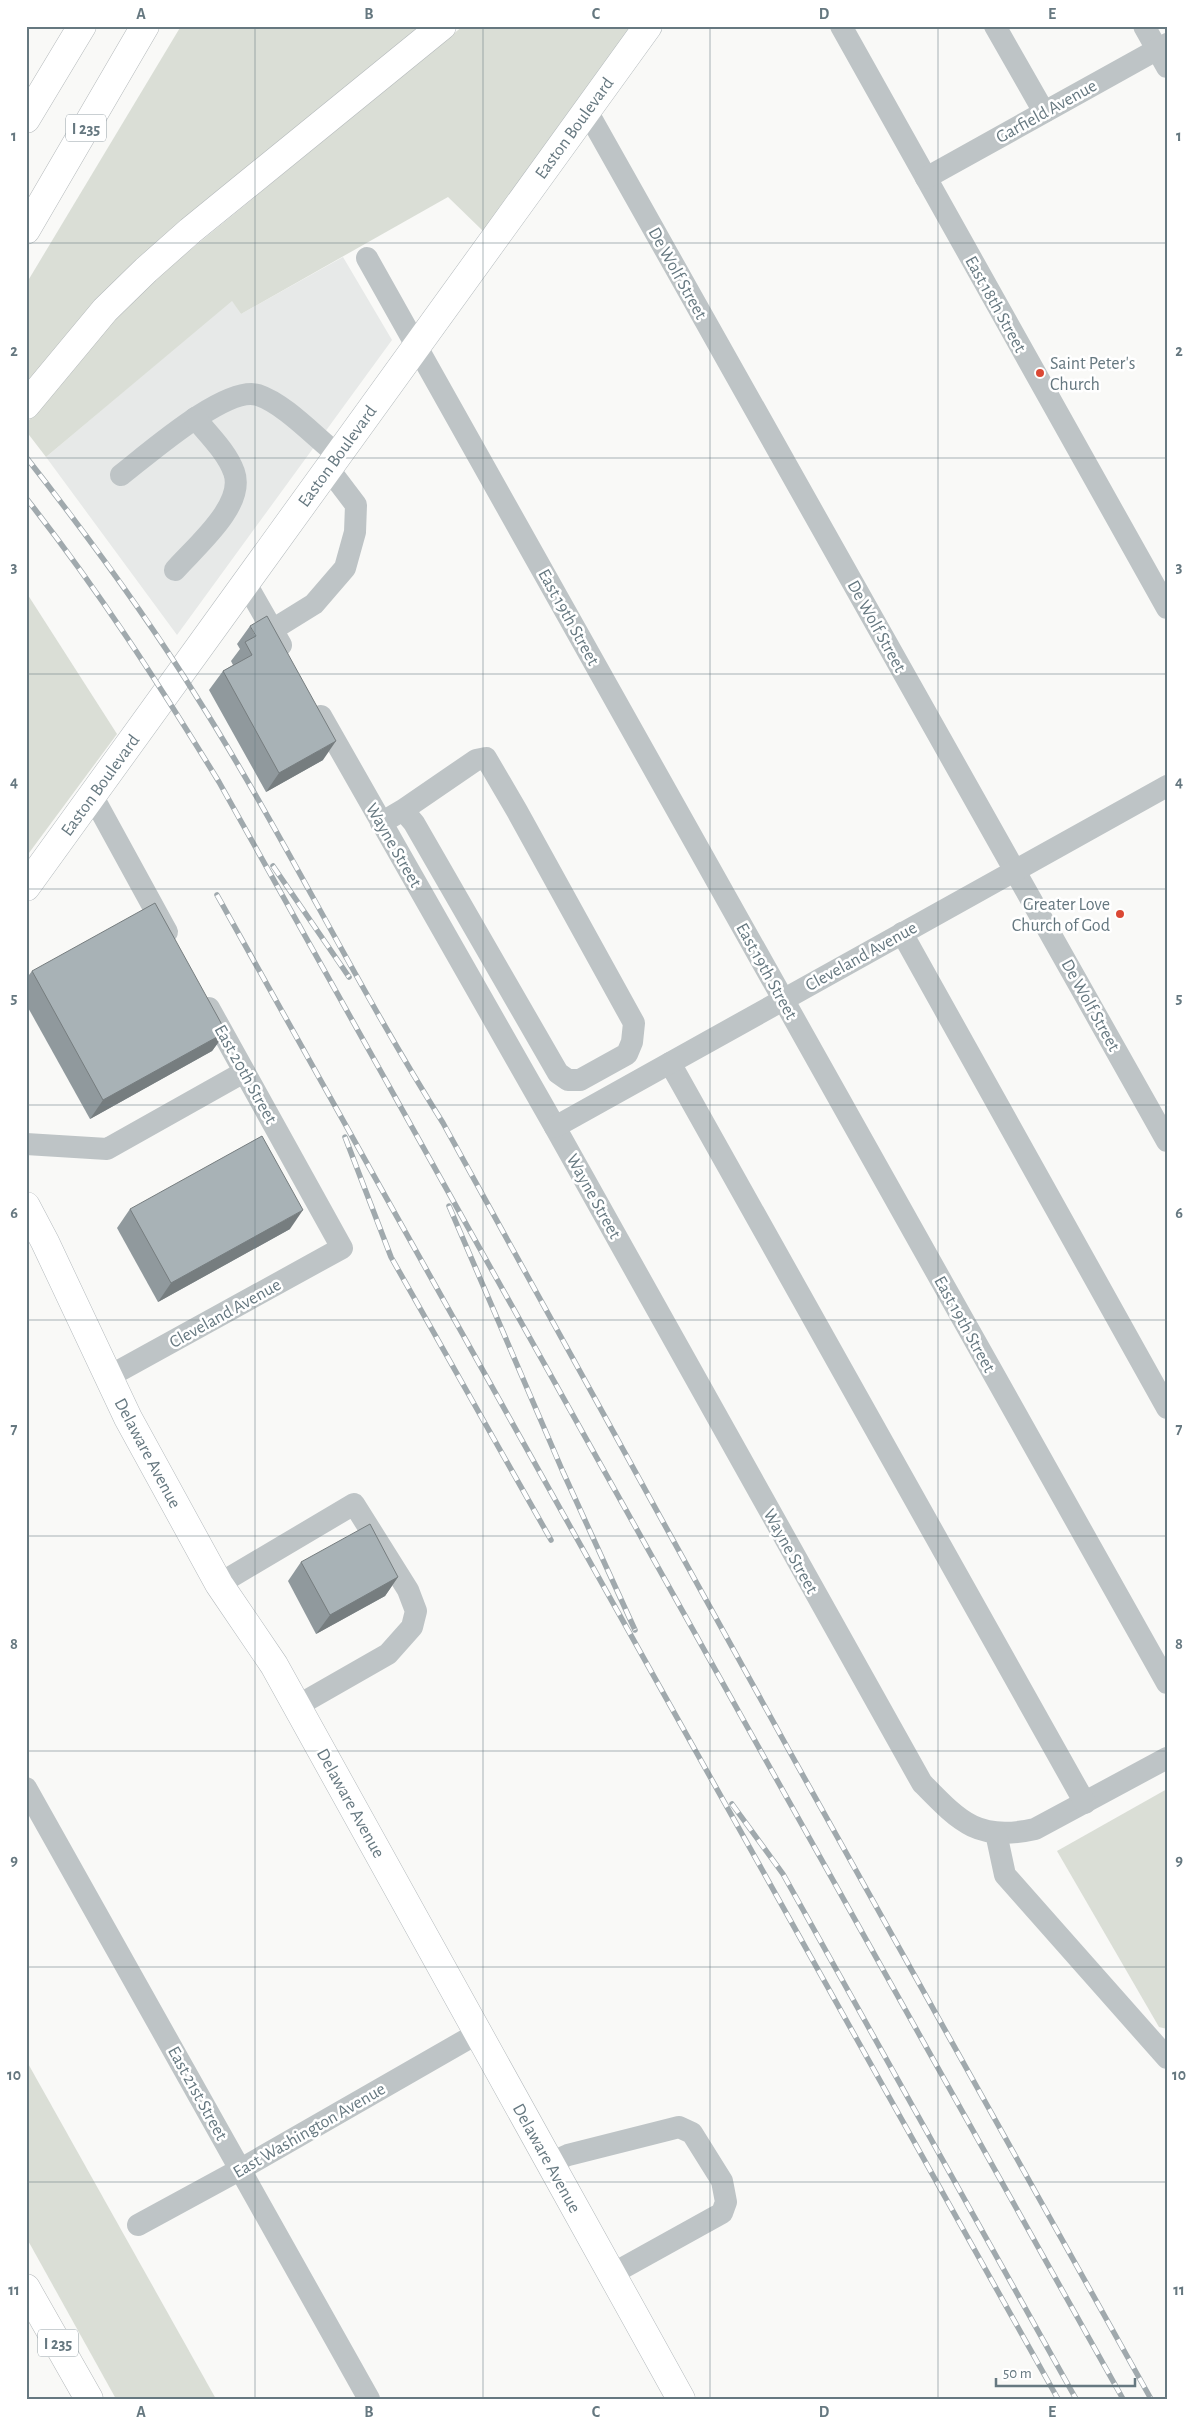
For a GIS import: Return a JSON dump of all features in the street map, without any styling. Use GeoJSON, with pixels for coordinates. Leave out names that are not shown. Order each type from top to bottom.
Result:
{"type":"FeatureCollection","features":[{"type":"Feature","properties":{"kind":"main road"},"geometry":{"type":"LineString","coordinates":[[26,118],[82,26]]}},
{"type":"Feature","properties":{"kind":"main road","name":"I 235"},"geometry":{"type":"LineString","coordinates":[[26,230],[145,26]]}},
{"type":"Feature","properties":{"kind":"main road"},"geometry":{"type":"LineString","coordinates":[[26,404],[82,336],[119,296],[190,232],[442,26]]}},
{"type":"Feature","properties":{"kind":"main road","name":"Easton Boulevard"},"geometry":{"type":"LineString","coordinates":[[26,887],[648,26]]}},
{"type":"Feature","properties":{"kind":"main road","name":"Delaware Avenue"},"geometry":{"type":"LineString","coordinates":[[26,1206],[45,1242],[128,1418],[219,1584],[274,1665],[681,2399]]}},
{"type":"Feature","properties":{"kind":"main road","name":"I 235"},"geometry":{"type":"LineString","coordinates":[[26,2288],[89,2399]]}},
{"type":"Feature","properties":{"kind":"street","name":"East 18th Street"},"geometry":{"type":"LineString","coordinates":[[841,26],[1167,608]]}},
{"type":"Feature","properties":{"kind":"street"},"geometry":{"type":"LineString","coordinates":[[995,26],[1044,112]]}},
{"type":"Feature","properties":{"kind":"street"},"geometry":{"type":"LineString","coordinates":[[1144,26],[1163,54]]}},
{"type":"Feature","properties":{"kind":"street","name":"Garfield Avenue"},"geometry":{"type":"LineString","coordinates":[[926,178],[1044,112],[1163,54]]}},
{"type":"Feature","properties":{"kind":"street","name":"De Wolf Street"},"geometry":{"type":"LineString","coordinates":[[587,111],[1016,870],[1167,1142]]}},
{"type":"Feature","properties":{"kind":"street","name":"East 19th Street"},"geometry":{"type":"LineString","coordinates":[[367,258],[1167,1684]]}},
{"type":"Feature","properties":{"kind":"street"},"geometry":{"type":"LineString","coordinates":[[121,475],[195,418],[234,397],[256,394],[282,410],[333,462],[356,505],[355,532],[345,568],[314,604],[272,630]]}},
{"type":"Feature","properties":{"kind":"street"},"geometry":{"type":"LineString","coordinates":[[175,570],[225,514],[236,491],[234,472],[226,457],[195,418]]}},
{"type":"Feature","properties":{"kind":"street"},"geometry":{"type":"LineString","coordinates":[[245,582],[291,663]]}},
{"type":"Feature","properties":{"kind":"street","name":"Wayne Street"},"geometry":{"type":"LineString","coordinates":[[310,697],[556,1127],[902,1750],[922,1783],[946,1808],[964,1823],[986,1832],[996,1833]]}},
{"type":"Feature","properties":{"kind":"street"},"geometry":{"type":"LineString","coordinates":[[381,823],[476,760],[486,758],[517,810],[634,1023],[632,1042],[627,1054],[580,1080],[568,1080],[558,1073],[414,823],[403,810]]}},
{"type":"Feature","properties":{"kind":"street","name":"Cleveland Avenue"},"geometry":{"type":"LineString","coordinates":[[556,1127],[1167,786]]}},
{"type":"Feature","properties":{"kind":"street"},"geometry":{"type":"LineString","coordinates":[[92,795],[178,950]]}},
{"type":"Feature","properties":{"kind":"street"},"geometry":{"type":"LineString","coordinates":[[902,933],[1167,1408]]}},
{"type":"Feature","properties":{"kind":"street","name":"East 20th Street"},"geometry":{"type":"LineString","coordinates":[[201,994],[342,1248]]}},
{"type":"Feature","properties":{"kind":"street"},"geometry":{"type":"LineString","coordinates":[[670,1063],[1085,1803]]}},
{"type":"Feature","properties":{"kind":"street"},"geometry":{"type":"LineString","coordinates":[[26,1144],[107,1149],[244,1072]]}},
{"type":"Feature","properties":{"kind":"street","name":"Cleveland Avenue"},"geometry":{"type":"LineString","coordinates":[[108,1377],[342,1248]]}},
{"type":"Feature","properties":{"kind":"street"},"geometry":{"type":"LineString","coordinates":[[219,1584],[354,1504],[408,1590],[416,1611],[412,1627],[388,1654],[297,1706]]}},
{"type":"Feature","properties":{"kind":"street"},"geometry":{"type":"LineString","coordinates":[[1167,1758],[1035,1829],[1011,1834],[996,1833],[1005,1875],[1167,2058]]}},
{"type":"Feature","properties":{"kind":"street","name":"East 21st Street"},"geometry":{"type":"LineString","coordinates":[[26,1788],[370,2399]]}},
{"type":"Feature","properties":{"kind":"street","name":"East Washington Avenue"},"geometry":{"type":"LineString","coordinates":[[138,2225],[241,2169],[478,2033]]}},
{"type":"Feature","properties":{"kind":"street"},"geometry":{"type":"LineString","coordinates":[[550,2163],[568,2155],[679,2127],[692,2133],[722,2182],[726,2202],[722,2213],[612,2274]]}},
{"type":"Feature","properties":{"kind":"shaded area"},"geometry":{"type":"Polygon","coordinates":[[[181,26],[426,26],[26,385],[26,284],[181,26]]]}},
{"type":"Feature","properties":{"kind":"shaded area"},"geometry":{"type":"Polygon","coordinates":[[[463,26],[632,26],[483,231],[448,197],[241,314],[232,301],[46,457],[26,431],[26,424],[91,345],[156,278],[463,26]]]}},
{"type":"Feature","properties":{"kind":"shaded area"},"geometry":{"type":"Polygon","coordinates":[[[343,257],[392,340],[177,635],[46,457],[232,300],[241,314],[343,257]]]}},
{"type":"Feature","properties":{"kind":"shaded area"},"geometry":{"type":"Polygon","coordinates":[[[26,592],[117,734],[26,857],[26,592]]]}},
{"type":"Feature","properties":{"kind":"shaded area"},"geometry":{"type":"Polygon","coordinates":[[[1167,1789],[1167,2029],[1159,2027],[1057,1851],[1167,1789]]]}},
{"type":"Feature","properties":{"kind":"shaded area"},"geometry":{"type":"Polygon","coordinates":[[[26,2060],[216,2399],[116,2399],[26,2237],[26,2060]]]}},
{"type":"Feature","properties":{"kind":"building"},"geometry":{"type":"Polygon","coordinates":[[[267,616],[336,741],[279,773],[223,671],[252,655],[245,642],[256,636],[250,626],[267,616]]]}},
{"type":"Feature","properties":{"kind":"building"},"geometry":{"type":"Polygon","coordinates":[[[155,903],[226,1032],[103,1100],[32,971],[155,903]]]}},
{"type":"Feature","properties":{"kind":"building"},"geometry":{"type":"Polygon","coordinates":[[[262,1136],[303,1210],[171,1283],[130,1209],[262,1136]]]}},
{"type":"Feature","properties":{"kind":"building"},"geometry":{"type":"Polygon","coordinates":[[[370,1524],[398,1577],[330,1615],[301,1562],[370,1524]]]}},
{"type":"Feature","properties":{"kind":"railway"},"geometry":{"type":"LineString","coordinates":[[26,457],[94,546],[158,637],[261,804],[380,1018],[443,1123],[791,1754],[1151,2399]]}},
{"type":"Feature","properties":{"kind":"railway"},"geometry":{"type":"LineString","coordinates":[[26,498],[78,567],[127,637],[219,782],[1123,2399]]}},
{"type":"Feature","properties":{"kind":"railway"},"geometry":{"type":"LineString","coordinates":[[273,866],[349,977]]}},
{"type":"Feature","properties":{"kind":"railway"},"geometry":{"type":"LineString","coordinates":[[217,895],[1058,2399]]}},
{"type":"Feature","properties":{"kind":"railway"},"geometry":{"type":"LineString","coordinates":[[345,1137],[391,1257],[551,1540]]}},
{"type":"Feature","properties":{"kind":"railway"},"geometry":{"type":"LineString","coordinates":[[449,1206],[563,1472],[635,1630]]}},
{"type":"Feature","properties":{"kind":"railway"},"geometry":{"type":"LineString","coordinates":[[732,1804],[783,1874],[1076,2399]]}},
{"type":"Feature","properties":{"kind":"place","name":"Saint Peter's Church"},"geometry":{"type":"Point","coordinates":[1040,373]}},
{"type":"Feature","properties":{"kind":"place","name":"Greater Love Church of God"},"geometry":{"type":"Point","coordinates":[1120,914]}}]}
